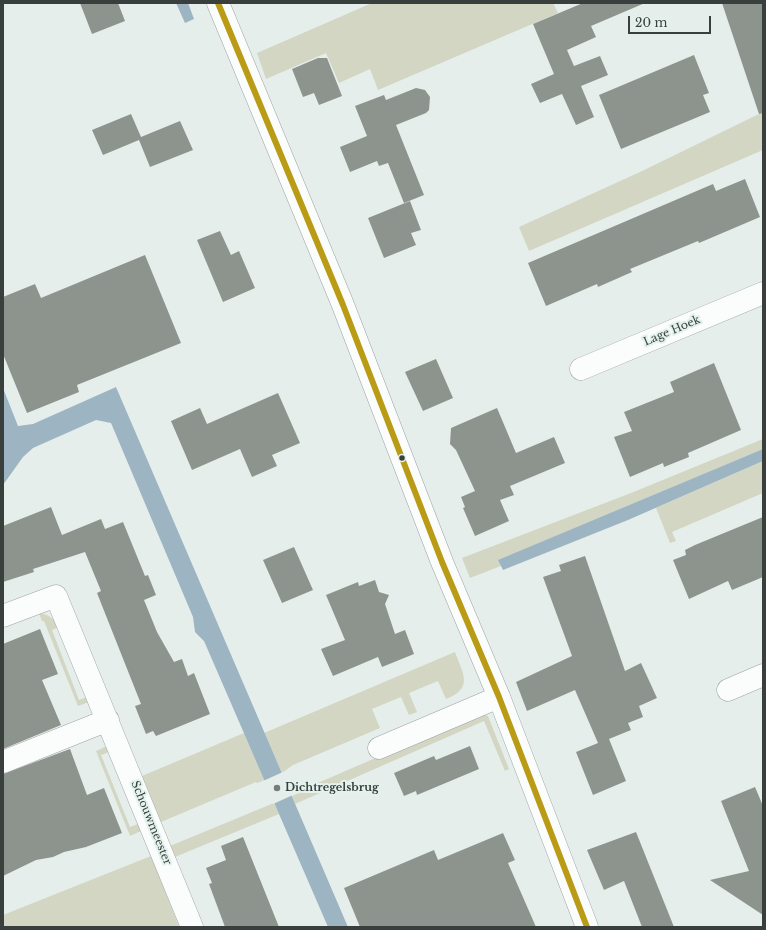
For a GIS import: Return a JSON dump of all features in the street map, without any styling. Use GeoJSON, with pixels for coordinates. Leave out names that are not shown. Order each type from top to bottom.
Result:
{"type":"FeatureCollection","features":[{"type":"Feature","properties":{"kind":"street"},"geometry":{"type":"LineString","coordinates":[[218,3],[343,305],[442,562],[499,697],[587,927]]}},
{"type":"Feature","properties":{"kind":"street","name":"Lage Hoek"},"geometry":{"type":"LineString","coordinates":[[581,370],[763,293]]}},
{"type":"Feature","properties":{"kind":"street","name":"Schouwmeester"},"geometry":{"type":"LineString","coordinates":[[3,616],[56,596],[192,927]]}},
{"type":"Feature","properties":{"kind":"street"},"geometry":{"type":"LineString","coordinates":[[728,690],[763,675]]}},
{"type":"Feature","properties":{"kind":"street"},"geometry":{"type":"LineString","coordinates":[[379,748],[499,697]]}},
{"type":"Feature","properties":{"kind":"street"},"geometry":{"type":"LineString","coordinates":[[3,762],[108,720]]}},
{"type":"Feature","properties":{"kind":"green space"},"geometry":{"type":"Polygon","coordinates":[[[372,3],[553,3],[558,13],[378,90],[370,69],[339,83],[326,53],[266,79],[257,53],[372,3]]]}},
{"type":"Feature","properties":{"kind":"green space"},"geometry":{"type":"Polygon","coordinates":[[[763,107],[763,150],[529,251],[519,227],[640,172],[759,114],[763,107]]]}},
{"type":"Feature","properties":{"kind":"green space"},"geometry":{"type":"Polygon","coordinates":[[[763,439],[763,449],[499,560],[501,566],[470,578],[462,558],[631,493],[763,439]]]}},
{"type":"Feature","properties":{"kind":"green space"},"geometry":{"type":"Polygon","coordinates":[[[763,461],[763,493],[672,532],[676,541],[670,543],[656,508],[763,461]]]}},
{"type":"Feature","properties":{"kind":"green space"},"geometry":{"type":"Polygon","coordinates":[[[39,613],[51,617],[59,627],[52,630],[79,700],[87,697],[89,702],[78,706],[44,621],[42,621],[39,613]]]}},
{"type":"Feature","properties":{"kind":"green space"},"geometry":{"type":"Polygon","coordinates":[[[455,652],[464,680],[460,690],[455,695],[446,699],[438,681],[409,693],[417,712],[409,715],[401,697],[372,709],[380,728],[293,765],[282,773],[264,733],[455,652]]]}},
{"type":"Feature","properties":{"kind":"green space"},"geometry":{"type":"Polygon","coordinates":[[[479,713],[488,716],[509,769],[505,771],[484,721],[295,804],[292,796],[304,791],[304,789],[479,713]]]}},
{"type":"Feature","properties":{"kind":"green space"},"geometry":{"type":"Polygon","coordinates":[[[244,733],[265,780],[256,782],[161,822],[142,776],[244,733]]]}},
{"type":"Feature","properties":{"kind":"green space"},"geometry":{"type":"Polygon","coordinates":[[[107,746],[109,752],[101,755],[130,827],[138,824],[141,831],[130,836],[96,751],[107,746]]]}},
{"type":"Feature","properties":{"kind":"green space"},"geometry":{"type":"Polygon","coordinates":[[[274,803],[279,814],[175,857],[170,846],[274,803]]]}},
{"type":"Feature","properties":{"kind":"green space"},"geometry":{"type":"Polygon","coordinates":[[[151,856],[179,927],[3,927],[3,915],[151,856]]]}},
{"type":"Feature","properties":{"kind":"water"},"geometry":{"type":"Polygon","coordinates":[[[176,3],[188,3],[194,19],[185,23],[176,3]]]}},
{"type":"Feature","properties":{"kind":"water"},"geometry":{"type":"Polygon","coordinates":[[[116,387],[348,927],[328,927],[204,641],[195,632],[193,617],[111,423],[96,420],[33,448],[23,457],[3,485],[3,388],[18,426],[33,424],[116,387]]]}},
{"type":"Feature","properties":{"kind":"water"},"geometry":{"type":"Polygon","coordinates":[[[763,449],[763,461],[628,520],[503,570],[498,560],[763,449]]]}},
{"type":"Feature","properties":{"kind":"pier","name":"Dichtregelsbrug"},"geometry":{"type":"Polygon","coordinates":[[[283,772],[293,795],[273,804],[263,781],[283,772]]]}},
{"type":"Feature","properties":{"kind":"building"},"geometry":{"type":"Polygon","coordinates":[[[80,3],[118,3],[125,21],[92,34],[80,3]]]}},
{"type":"Feature","properties":{"kind":"building"},"geometry":{"type":"Polygon","coordinates":[[[583,3],[645,3],[591,26],[596,37],[567,50],[574,66],[600,56],[608,75],[581,86],[594,117],[576,125],[562,94],[540,103],[531,84],[554,74],[533,24],[583,3]]]}},
{"type":"Feature","properties":{"kind":"building"},"geometry":{"type":"Polygon","coordinates":[[[722,3],[763,3],[763,113],[759,114],[722,3]]]}},
{"type":"Feature","properties":{"kind":"building"},"geometry":{"type":"Polygon","coordinates":[[[694,55],[709,93],[703,95],[710,112],[621,149],[599,95],[694,55]]]}},
{"type":"Feature","properties":{"kind":"building"},"geometry":{"type":"Polygon","coordinates":[[[318,58],[327,58],[342,96],[319,105],[314,93],[303,97],[292,69],[318,58]]]}},
{"type":"Feature","properties":{"kind":"building"},"geometry":{"type":"Polygon","coordinates":[[[416,88],[425,90],[430,97],[429,110],[426,113],[396,125],[424,195],[404,203],[388,163],[379,166],[377,161],[350,172],[340,147],[367,136],[355,106],[384,95],[386,100],[416,88]]]}},
{"type":"Feature","properties":{"kind":"building"},"geometry":{"type":"Polygon","coordinates":[[[131,114],[141,137],[180,121],[193,150],[150,167],[139,140],[103,155],[92,130],[131,114]]]}},
{"type":"Feature","properties":{"kind":"building"},"geometry":{"type":"Polygon","coordinates":[[[745,179],[760,217],[699,243],[698,241],[630,269],[632,272],[598,287],[597,284],[546,306],[528,263],[713,184],[716,191],[745,179]]]}},
{"type":"Feature","properties":{"kind":"building"},"geometry":{"type":"Polygon","coordinates":[[[410,201],[421,230],[411,233],[416,245],[384,258],[368,218],[410,201]]]}},
{"type":"Feature","properties":{"kind":"building"},"geometry":{"type":"Polygon","coordinates":[[[220,231],[231,255],[239,251],[255,288],[223,302],[197,240],[220,231]]]}},
{"type":"Feature","properties":{"kind":"building"},"geometry":{"type":"Polygon","coordinates":[[[145,255],[181,343],[77,385],[79,392],[27,413],[3,354],[3,297],[35,284],[41,298],[145,255]]]}},
{"type":"Feature","properties":{"kind":"building"},"geometry":{"type":"Polygon","coordinates":[[[436,359],[453,398],[423,411],[405,372],[436,359]]]}},
{"type":"Feature","properties":{"kind":"building"},"geometry":{"type":"Polygon","coordinates":[[[714,363],[741,430],[688,453],[689,457],[664,467],[663,463],[630,477],[614,437],[632,431],[624,412],[674,392],[670,382],[714,363]]]}},
{"type":"Feature","properties":{"kind":"building"},"geometry":{"type":"Polygon","coordinates":[[[278,393],[300,443],[272,455],[277,466],[252,477],[240,449],[192,470],[171,421],[200,408],[207,424],[278,393]]]}},
{"type":"Feature","properties":{"kind":"building"},"geometry":{"type":"Polygon","coordinates":[[[497,408],[516,453],[554,437],[565,463],[510,486],[514,495],[500,500],[509,521],[475,536],[463,508],[465,507],[461,497],[475,491],[456,450],[450,444],[451,428],[497,408]]]}},
{"type":"Feature","properties":{"kind":"building"},"geometry":{"type":"Polygon","coordinates":[[[51,507],[62,535],[101,519],[105,529],[123,522],[145,576],[148,575],[156,595],[144,600],[157,632],[174,662],[182,659],[188,676],[194,673],[210,714],[156,736],[153,731],[146,734],[135,706],[141,704],[97,593],[101,591],[85,552],[33,569],[34,572],[3,582],[3,526],[51,507]]]}},
{"type":"Feature","properties":{"kind":"building"},"geometry":{"type":"Polygon","coordinates":[[[763,517],[763,577],[732,590],[728,581],[689,599],[673,560],[686,555],[685,550],[695,545],[763,517]]]}},
{"type":"Feature","properties":{"kind":"building"},"geometry":{"type":"Polygon","coordinates":[[[294,547],[313,590],[282,603],[263,560],[294,547]]]}},
{"type":"Feature","properties":{"kind":"building"},"geometry":{"type":"Polygon","coordinates":[[[585,556],[625,671],[641,663],[657,698],[639,706],[643,717],[628,723],[631,730],[609,739],[626,781],[593,795],[576,752],[598,743],[575,690],[527,711],[516,682],[572,656],[543,577],[561,571],[559,565],[585,556]]]}},
{"type":"Feature","properties":{"kind":"building"},"geometry":{"type":"Polygon","coordinates":[[[375,580],[379,592],[389,595],[385,604],[395,634],[405,630],[414,654],[382,667],[378,657],[333,676],[321,649],[345,640],[326,595],[358,582],[359,586],[375,580]]]}},
{"type":"Feature","properties":{"kind":"building"},"geometry":{"type":"Polygon","coordinates":[[[40,629],[58,674],[42,680],[61,725],[3,749],[3,644],[40,629]]]}},
{"type":"Feature","properties":{"kind":"building"},"geometry":{"type":"Polygon","coordinates":[[[470,746],[479,769],[417,795],[416,791],[404,796],[394,773],[434,756],[436,760],[470,746]]]}},
{"type":"Feature","properties":{"kind":"building"},"geometry":{"type":"Polygon","coordinates":[[[70,749],[87,795],[104,788],[122,833],[86,847],[64,852],[53,857],[36,860],[3,876],[3,774],[70,749]]]}},
{"type":"Feature","properties":{"kind":"building"},"geometry":{"type":"Polygon","coordinates":[[[755,787],[763,806],[763,915],[710,880],[749,871],[721,801],[755,787]]]}},
{"type":"Feature","properties":{"kind":"building"},"geometry":{"type":"Polygon","coordinates":[[[636,832],[674,927],[642,927],[624,881],[604,890],[587,850],[636,832]]]}},
{"type":"Feature","properties":{"kind":"building"},"geometry":{"type":"Polygon","coordinates":[[[503,833],[515,860],[508,863],[536,927],[360,927],[344,888],[434,850],[438,860],[503,833]]]}},
{"type":"Feature","properties":{"kind":"building"},"geometry":{"type":"Polygon","coordinates":[[[243,837],[279,927],[225,927],[209,884],[212,883],[206,868],[226,860],[221,846],[243,837]]]}},
{"type":"Feature","properties":{"kind":"transit line"},"geometry":{"type":"LineString","coordinates":[[218,3],[343,305],[442,562],[499,697],[587,927]]}},
{"type":"Feature","properties":{"kind":"place","name":"Dichtregelsbrug"},"geometry":{"type":"Point","coordinates":[277,788]}}]}
